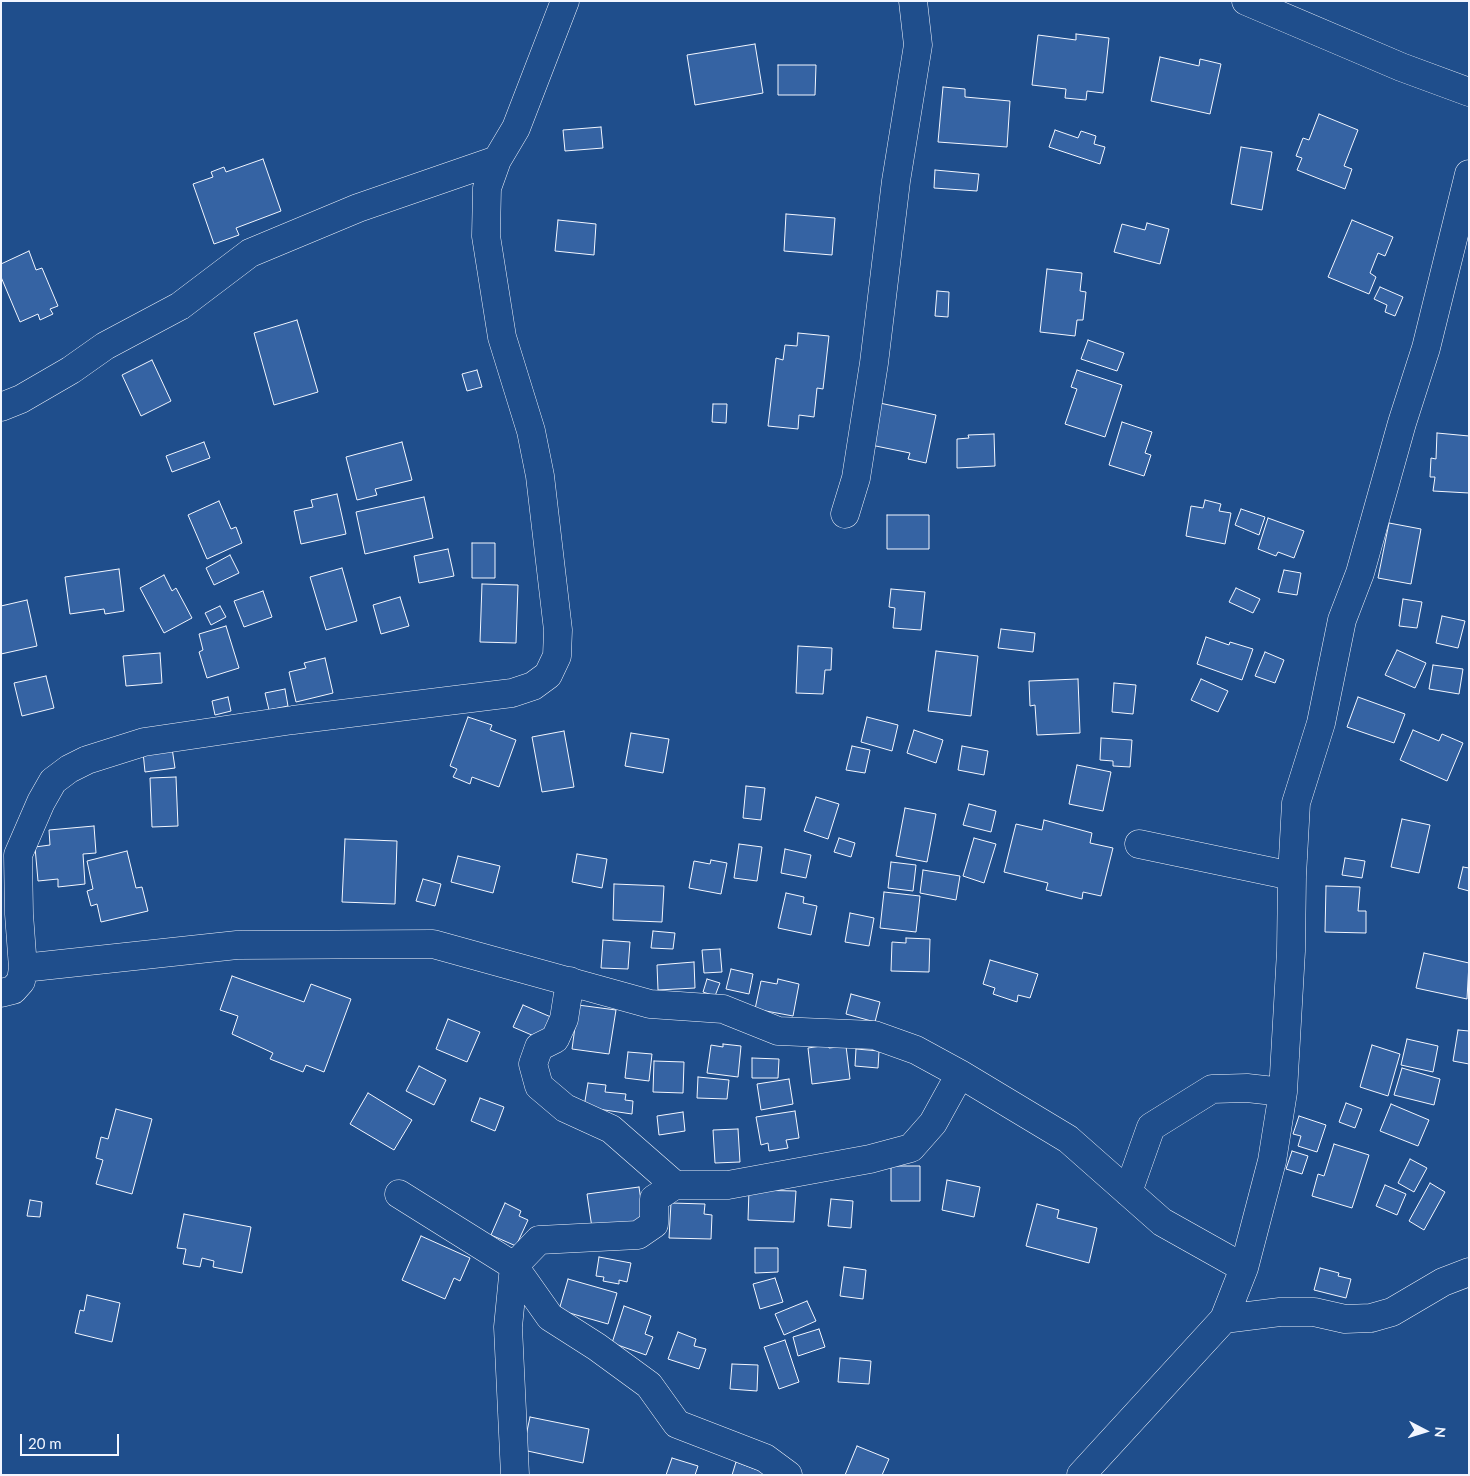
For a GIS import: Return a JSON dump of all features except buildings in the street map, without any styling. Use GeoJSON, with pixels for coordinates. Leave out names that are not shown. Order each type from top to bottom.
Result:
{"type":"FeatureCollection","features":[{"type":"Feature","properties":{"kind":"street"},"geometry":{"type":"LineString","coordinates":[[1,993],[13,990],[21,981],[23,968],[19,914],[18,855],[41,802],[53,781],[69,769],[87,760],[144,742],[293,720],[512,694],[533,686],[548,675],[557,656],[558,630],[540,476],[522,395],[502,337],[486,236],[487,188],[497,160],[516,128],[565,1]]}},
{"type":"Feature","properties":{"kind":"street"},"geometry":{"type":"LineString","coordinates":[[845,514],[856,478],[896,181],[918,45],[913,1]]}},
{"type":"Feature","properties":{"kind":"street"},"geometry":{"type":"LineString","coordinates":[[1246,1],[1401,67],[1469,92]]}},
{"type":"Feature","properties":{"kind":"street"},"geometry":{"type":"LineString","coordinates":[[1,407],[29,394],[71,370],[104,346],[180,306],[250,253],[358,208],[497,160]]}},
{"type":"Feature","properties":{"kind":"street"},"geometry":{"type":"LineString","coordinates":[[1081,1475],[1224,1319],[1244,1268],[1272,1161],[1283,1092],[1291,951],[1292,876],[1296,803],[1322,723],[1342,620],[1360,573],[1402,423],[1426,348],[1469,174]]}},
{"type":"Feature","properties":{"kind":"street"},"geometry":{"type":"LineString","coordinates":[[1139,844],[1292,876]]}},
{"type":"Feature","properties":{"kind":"street"},"geometry":{"type":"LineString","coordinates":[[23,968],[237,945],[433,944],[650,1004],[723,1009],[778,1030],[874,1035],[916,1050],[1068,1138],[1162,1222],[1244,1268]]}},
{"type":"Feature","properties":{"kind":"street"},"geometry":{"type":"LineString","coordinates":[[570,981],[561,1026],[555,1039],[539,1048],[533,1064],[539,1086],[565,1108],[611,1130],[675,1185]]}},
{"type":"Feature","properties":{"kind":"street"},"geometry":{"type":"LineString","coordinates":[[515,1475],[508,1327],[514,1266],[539,1240],[638,1235],[654,1224],[654,1199],[675,1185],[728,1185],[870,1158],[911,1148],[933,1124],[960,1074]]}},
{"type":"Feature","properties":{"kind":"street"},"geometry":{"type":"LineString","coordinates":[[1128,1192],[1151,1127],[1212,1089],[1247,1088],[1283,1092]]}},
{"type":"Feature","properties":{"kind":"street"},"geometry":{"type":"LineString","coordinates":[[399,1194],[514,1266],[550,1318],[597,1347],[649,1385],[677,1424],[765,1458],[788,1475]]}},
{"type":"Feature","properties":{"kind":"street"},"geometry":{"type":"LineString","coordinates":[[1224,1319],[1280,1312],[1314,1312],[1345,1319],[1371,1318],[1392,1312],[1443,1282],[1469,1272]]}}]}
